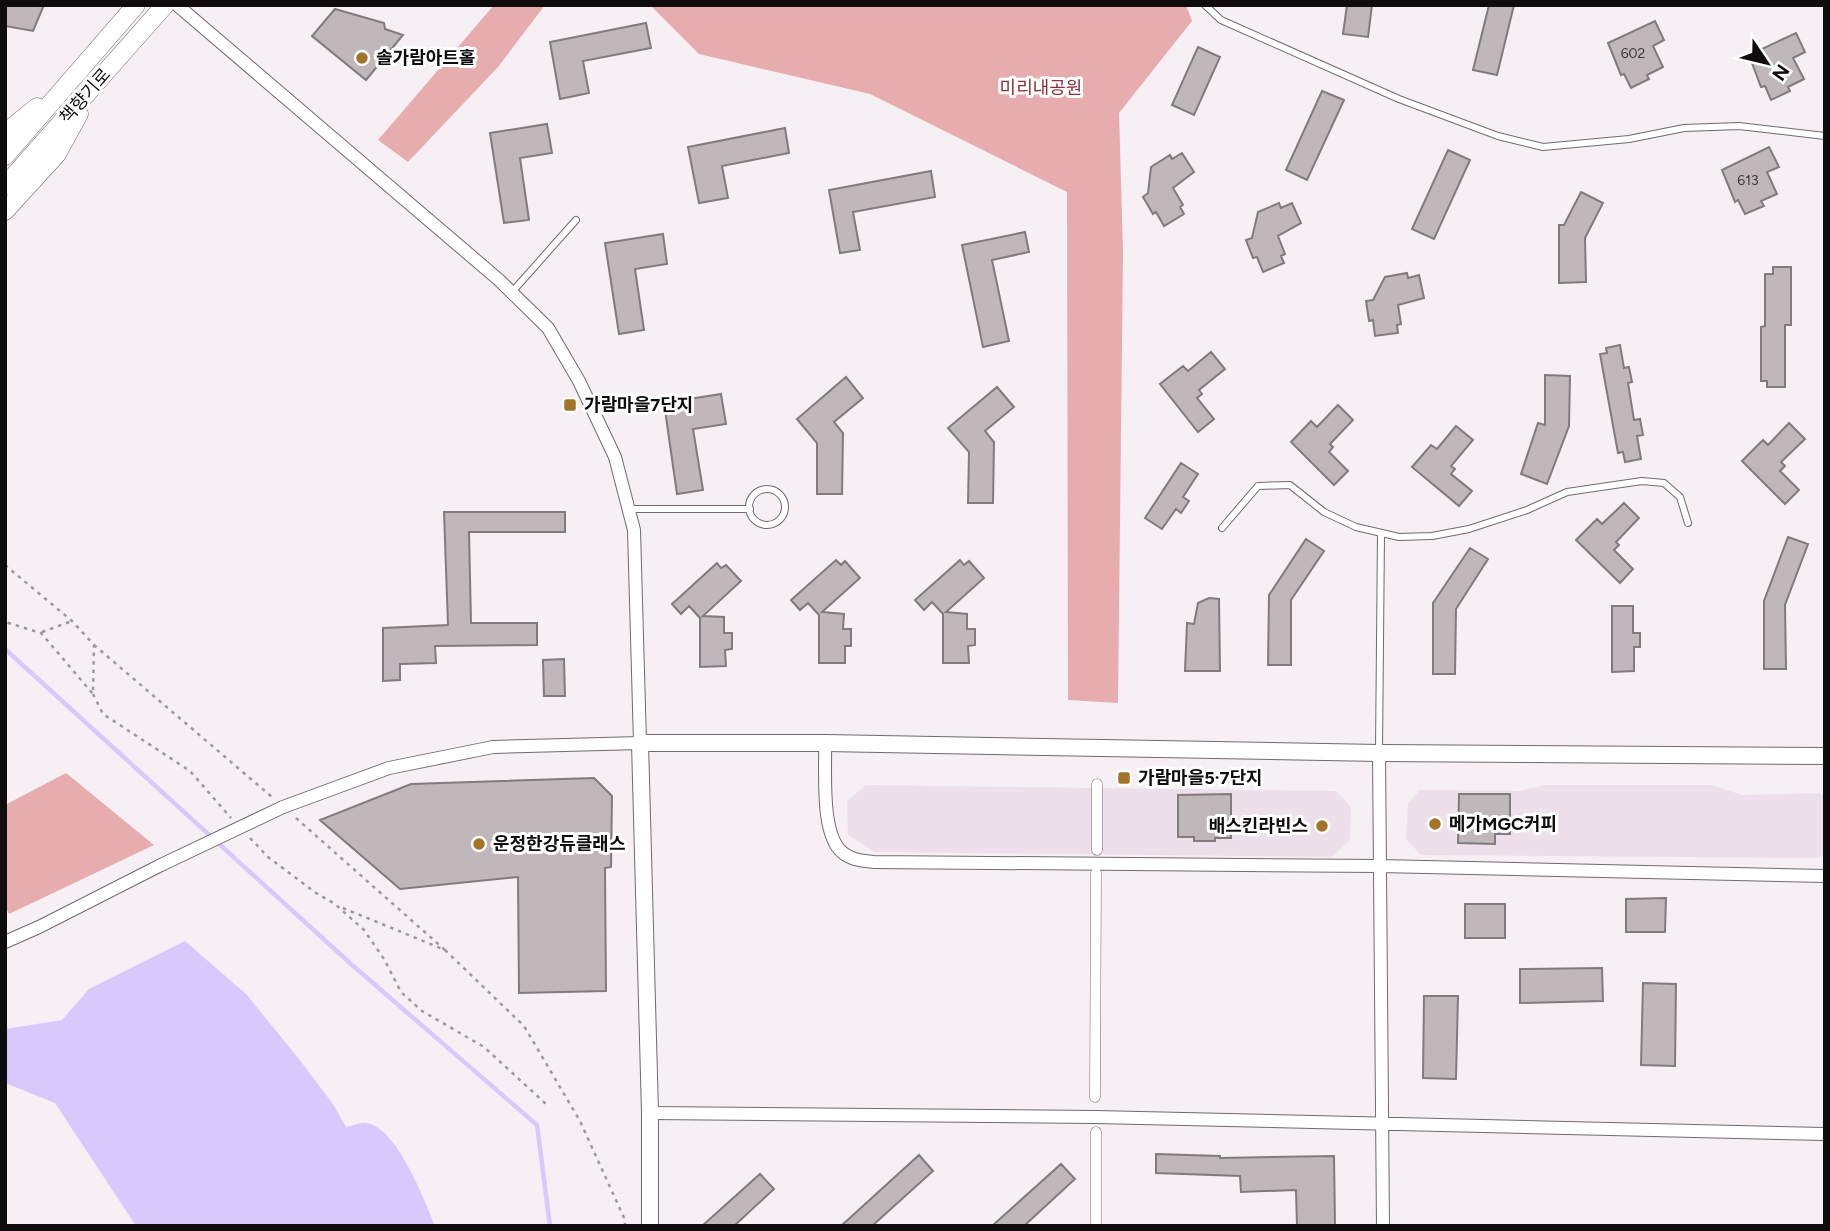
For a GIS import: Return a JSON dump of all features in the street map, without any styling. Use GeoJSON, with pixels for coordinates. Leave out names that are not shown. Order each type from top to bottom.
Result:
{"type":"FeatureCollection","features":[{"type":"Feature","properties":{"kind":"main road","name":"책향기로"},"geometry":{"type":"LineString","coordinates":[[5,156],[136,5]]}},
{"type":"Feature","properties":{"kind":"main road","name":"책향기로"},"geometry":{"type":"LineString","coordinates":[[5,186],[164,5]]}},
{"type":"Feature","properties":{"kind":"main road"},"geometry":{"type":"LineString","coordinates":[[5,133],[77,73]]}},
{"type":"Feature","properties":{"kind":"main road"},"geometry":{"type":"LineString","coordinates":[[5,211],[57,154],[94,86]]}},
{"type":"Feature","properties":{"kind":"street"},"geometry":{"type":"LineString","coordinates":[[177,5],[512,293],[548,328],[579,380],[615,457],[634,530],[650,1113],[650,1226]]}},
{"type":"Feature","properties":{"kind":"street"},"geometry":{"type":"LineString","coordinates":[[5,942],[39,928],[279,803],[390,768],[493,747],[640,743],[825,743],[1379,753],[1825,756]]}},
{"type":"Feature","properties":{"kind":"street"},"geometry":{"type":"LineString","coordinates":[[825,743],[828,828],[841,852],[855,860],[902,863],[1380,866],[1825,876]]}},
{"type":"Feature","properties":{"kind":"street"},"geometry":{"type":"LineString","coordinates":[[1379,753],[1383,1226]]}},
{"type":"Feature","properties":{"kind":"street"},"geometry":{"type":"LineString","coordinates":[[1097,784],[1097,850]]}},
{"type":"Feature","properties":{"kind":"street"},"geometry":{"type":"LineString","coordinates":[[1095,1097],[1096,873]]}},
{"type":"Feature","properties":{"kind":"street"},"geometry":{"type":"LineString","coordinates":[[650,1113],[1096,1116],[1825,1133]]}},
{"type":"Feature","properties":{"kind":"street"},"geometry":{"type":"LineString","coordinates":[[1096,1132],[1096,1226]]}},
{"type":"Feature","properties":{"kind":"lane"},"geometry":{"type":"LineString","coordinates":[[1205,5],[1221,20],[1399,99],[1498,136],[1543,147],[1629,139],[1684,128],[1739,127],[1825,136]]}},
{"type":"Feature","properties":{"kind":"lane"},"geometry":{"type":"LineString","coordinates":[[512,293],[576,220]]}},
{"type":"Feature","properties":{"kind":"lane"},"geometry":{"type":"LineString","coordinates":[[1222,528],[1258,486],[1290,485],[1324,512],[1356,527],[1399,537],[1432,536],[1457,531],[1527,510],[1567,492],[1642,481],[1664,484],[1680,498],[1688,523]]}},
{"type":"Feature","properties":{"kind":"lane"},"geometry":{"type":"LineString","coordinates":[[768,489],[779,494],[785,504],[783,515],[769,525],[758,523],[750,509],[752,497],[768,489]]}},
{"type":"Feature","properties":{"kind":"lane"},"geometry":{"type":"LineString","coordinates":[[628,509],[750,509]]}},
{"type":"Feature","properties":{"kind":"lane"},"geometry":{"type":"LineString","coordinates":[[1379,753],[1381,533]]}},
{"type":"Feature","properties":{"kind":"path"},"geometry":{"type":"LineString","coordinates":[[5,565],[279,803]]}},
{"type":"Feature","properties":{"kind":"path"},"geometry":{"type":"LineString","coordinates":[[41,633],[72,621]]}},
{"type":"Feature","properties":{"kind":"path"},"geometry":{"type":"LineString","coordinates":[[5,622],[41,633],[93,694],[103,714],[190,771],[232,819]]}},
{"type":"Feature","properties":{"kind":"path"},"geometry":{"type":"LineString","coordinates":[[93,694],[94,645]]}},
{"type":"Feature","properties":{"kind":"path"},"geometry":{"type":"LineString","coordinates":[[296,818],[445,950],[524,1026],[580,1121],[625,1220],[625,1226]]}},
{"type":"Feature","properties":{"kind":"path"},"geometry":{"type":"LineString","coordinates":[[250,838],[268,856],[316,893],[335,904],[445,950]]}},
{"type":"Feature","properties":{"kind":"path"},"geometry":{"type":"LineString","coordinates":[[335,904],[364,930],[384,959],[401,992],[422,1011],[484,1047],[546,1104]]}},
{"type":"Feature","properties":{"kind":"shaded area"},"geometry":{"type":"Polygon","coordinates":[[[866,785],[1336,791],[1351,807],[1350,840],[1332,857],[875,852],[848,835],[847,801],[866,785]]]}},
{"type":"Feature","properties":{"kind":"shaded area"},"geometry":{"type":"Polygon","coordinates":[[[1545,785],[1712,785],[1742,795],[1820,793],[1825,797],[1825,853],[1819,858],[1421,855],[1406,839],[1408,803],[1420,790],[1520,791],[1545,785]]]}},
{"type":"Feature","properties":{"kind":"shaded area"},"geometry":{"type":"Polygon","coordinates":[[[185,941],[246,994],[333,1104],[346,1127],[367,1123],[389,1138],[408,1167],[435,1226],[136,1226],[55,1103],[5,1083],[5,1029],[62,1020],[89,989],[185,941]]]}},
{"type":"Feature","properties":{"kind":"green space"},"geometry":{"type":"Polygon","coordinates":[[[494,5],[545,5],[498,67],[408,162],[378,140],[494,5]]]}},
{"type":"Feature","properties":{"kind":"green space","name":"미리내공원"},"geometry":{"type":"Polygon","coordinates":[[[650,5],[1186,5],[1192,21],[1119,113],[1123,252],[1118,703],[1068,700],[1067,192],[870,94],[699,54],[650,5]]]}},
{"type":"Feature","properties":{"kind":"green space"},"geometry":{"type":"Polygon","coordinates":[[[66,773],[154,845],[9,914],[5,906],[5,805],[66,773]]]}},
{"type":"Feature","properties":{"kind":"building"},"geometry":{"type":"Polygon","coordinates":[[[5,5],[44,5],[33,31],[5,26],[5,5]]]}},
{"type":"Feature","properties":{"kind":"building"},"geometry":{"type":"Polygon","coordinates":[[[1347,5],[1372,5],[1368,37],[1343,34],[1347,5]]]}},
{"type":"Feature","properties":{"kind":"building"},"geometry":{"type":"Polygon","coordinates":[[[1489,5],[1514,5],[1497,75],[1473,70],[1489,5]]]}},
{"type":"Feature","properties":{"kind":"building","name":"솔가람아트홀"},"geometry":{"type":"Polygon","coordinates":[[[335,9],[384,23],[385,29],[403,35],[366,80],[312,36],[335,9]]]}},
{"type":"Feature","properties":{"kind":"building"},"geometry":{"type":"Polygon","coordinates":[[[1655,21],[1664,40],[1653,46],[1663,67],[1647,75],[1649,79],[1631,88],[1624,74],[1621,75],[1608,43],[1655,21]]]}},
{"type":"Feature","properties":{"kind":"building"},"geometry":{"type":"Polygon","coordinates":[[[646,23],[651,48],[583,61],[589,93],[560,99],[550,42],[646,23]]]}},
{"type":"Feature","properties":{"kind":"building"},"geometry":{"type":"Polygon","coordinates":[[[1796,33],[1805,52],[1793,58],[1804,79],[1788,87],[1790,91],[1771,100],[1765,86],[1761,87],[1749,55],[1796,33]]]}},
{"type":"Feature","properties":{"kind":"building"},"geometry":{"type":"Polygon","coordinates":[[[1198,47],[1220,57],[1194,115],[1172,105],[1198,47]]]}},
{"type":"Feature","properties":{"kind":"building"},"geometry":{"type":"Polygon","coordinates":[[[1322,91],[1344,100],[1307,180],[1286,170],[1322,91]]]}},
{"type":"Feature","properties":{"kind":"building"},"geometry":{"type":"Polygon","coordinates":[[[547,124],[552,153],[520,158],[529,220],[504,223],[490,133],[547,124]]]}},
{"type":"Feature","properties":{"kind":"building"},"geometry":{"type":"Polygon","coordinates":[[[785,128],[789,153],[722,166],[728,198],[699,203],[688,147],[785,128]]]}},
{"type":"Feature","properties":{"kind":"building"},"geometry":{"type":"Polygon","coordinates":[[[1769,147],[1779,167],[1767,172],[1777,194],[1761,201],[1764,206],[1745,214],[1738,200],[1735,202],[1722,170],[1769,147]]]}},
{"type":"Feature","properties":{"kind":"building"},"geometry":{"type":"Polygon","coordinates":[[[1448,150],[1470,160],[1434,239],[1412,229],[1448,150]]]}},
{"type":"Feature","properties":{"kind":"building"},"geometry":{"type":"Polygon","coordinates":[[[1182,153],[1194,172],[1173,188],[1183,205],[1180,207],[1184,214],[1164,226],[1143,197],[1148,193],[1151,167],[1170,155],[1172,159],[1182,153]]]}},
{"type":"Feature","properties":{"kind":"building"},"geometry":{"type":"Polygon","coordinates":[[[931,171],[935,197],[853,212],[860,250],[840,253],[829,190],[931,171]]]}},
{"type":"Feature","properties":{"kind":"building"},"geometry":{"type":"Polygon","coordinates":[[[1581,192],[1603,203],[1585,238],[1586,282],[1559,283],[1559,225],[1564,225],[1581,192]]]}},
{"type":"Feature","properties":{"kind":"building"},"geometry":{"type":"Polygon","coordinates":[[[1279,203],[1281,208],[1292,203],[1301,223],[1278,236],[1285,254],[1281,256],[1284,263],[1263,272],[1257,257],[1253,258],[1246,240],[1252,238],[1258,212],[1279,203]]]}},
{"type":"Feature","properties":{"kind":"building"},"geometry":{"type":"Polygon","coordinates":[[[1025,232],[1029,252],[992,260],[1009,341],[983,347],[962,245],[1025,232]]]}},
{"type":"Feature","properties":{"kind":"building"},"geometry":{"type":"Polygon","coordinates":[[[663,234],[667,264],[635,269],[644,330],[619,334],[605,243],[663,234]]]}},
{"type":"Feature","properties":{"kind":"building"},"geometry":{"type":"Polygon","coordinates":[[[1773,267],[1791,267],[1791,325],[1785,325],[1785,387],[1767,387],[1767,381],[1761,381],[1765,274],[1773,274],[1773,267]]]}},
{"type":"Feature","properties":{"kind":"building"},"geometry":{"type":"Polygon","coordinates":[[[1407,273],[1408,278],[1419,275],[1424,298],[1398,305],[1401,324],[1397,325],[1398,333],[1375,336],[1366,301],[1373,300],[1385,277],[1407,273]]]}},
{"type":"Feature","properties":{"kind":"building"},"geometry":{"type":"Polygon","coordinates":[[[1620,345],[1624,368],[1629,367],[1632,382],[1628,383],[1634,420],[1640,419],[1643,435],[1637,436],[1641,459],[1625,462],[1623,452],[1618,453],[1600,354],[1607,353],[1606,348],[1620,345]]]}},
{"type":"Feature","properties":{"kind":"building"},"geometry":{"type":"Polygon","coordinates":[[[1211,352],[1225,369],[1199,390],[1202,394],[1197,398],[1214,419],[1198,432],[1160,384],[1183,366],[1188,371],[1211,352]]]}},
{"type":"Feature","properties":{"kind":"building"},"geometry":{"type":"Polygon","coordinates":[[[1545,375],[1570,376],[1569,426],[1547,484],[1521,474],[1538,423],[1545,425],[1545,375]]]}},
{"type":"Feature","properties":{"kind":"building"},"geometry":{"type":"Polygon","coordinates":[[[846,377],[863,398],[834,422],[843,433],[842,494],[817,494],[817,443],[797,419],[846,377]]]}},
{"type":"Feature","properties":{"kind":"building"},"geometry":{"type":"Polygon","coordinates":[[[997,387],[1014,407],[985,431],[994,442],[993,503],[968,503],[969,452],[948,428],[997,387]]]}},
{"type":"Feature","properties":{"kind":"building"},"geometry":{"type":"Polygon","coordinates":[[[721,394],[726,424],[693,429],[703,490],[677,494],[664,403],[721,394]]]}},
{"type":"Feature","properties":{"kind":"building"},"geometry":{"type":"Polygon","coordinates":[[[1338,405],[1353,420],[1330,444],[1333,447],[1329,452],[1348,471],[1334,485],[1291,442],[1311,421],[1317,427],[1338,405]]]}},
{"type":"Feature","properties":{"kind":"building"},"geometry":{"type":"Polygon","coordinates":[[[1789,423],[1805,439],[1781,462],[1785,466],[1780,471],[1799,490],[1785,504],[1742,461],[1763,440],[1768,445],[1789,423]]]}},
{"type":"Feature","properties":{"kind":"building"},"geometry":{"type":"Polygon","coordinates":[[[1456,426],[1473,440],[1451,466],[1455,469],[1451,474],[1472,491],[1459,506],[1412,467],[1431,445],[1437,449],[1456,426]]]}},
{"type":"Feature","properties":{"kind":"building"},"geometry":{"type":"Polygon","coordinates":[[[1181,463],[1198,474],[1183,497],[1189,501],[1181,513],[1176,509],[1162,529],[1145,518],[1181,463]]]}},
{"type":"Feature","properties":{"kind":"building"},"geometry":{"type":"Polygon","coordinates":[[[1624,503],[1639,518],[1616,542],[1619,545],[1614,550],[1633,569],[1620,583],[1576,540],[1597,519],[1602,524],[1624,503]]]}},
{"type":"Feature","properties":{"kind":"building"},"geometry":{"type":"Polygon","coordinates":[[[444,512],[565,512],[565,532],[469,532],[471,623],[537,623],[537,645],[435,646],[436,663],[400,664],[400,680],[383,681],[383,628],[448,625],[444,512]]]}},
{"type":"Feature","properties":{"kind":"building"},"geometry":{"type":"Polygon","coordinates":[[[1788,537],[1808,544],[1785,605],[1786,669],[1764,669],[1764,601],[1788,537]]]}},
{"type":"Feature","properties":{"kind":"building"},"geometry":{"type":"Polygon","coordinates":[[[1306,539],[1324,551],[1291,600],[1291,665],[1268,665],[1269,595],[1306,539]]]}},
{"type":"Feature","properties":{"kind":"building"},"geometry":{"type":"Polygon","coordinates":[[[1470,548],[1488,559],[1456,609],[1455,674],[1433,674],[1433,603],[1470,548]]]}},
{"type":"Feature","properties":{"kind":"building"},"geometry":{"type":"Polygon","coordinates":[[[836,560],[841,565],[845,561],[860,578],[822,612],[844,614],[843,629],[851,629],[851,646],[845,646],[845,663],[819,663],[819,615],[808,603],[800,610],[791,600],[836,560]]]}},
{"type":"Feature","properties":{"kind":"building"},"geometry":{"type":"Polygon","coordinates":[[[960,560],[964,565],[969,561],[984,578],[946,612],[967,614],[967,629],[975,629],[975,645],[968,646],[969,663],[943,663],[943,614],[932,602],[924,610],[915,600],[960,560]]]}},
{"type":"Feature","properties":{"kind":"building"},"geometry":{"type":"Polygon","coordinates":[[[717,563],[721,568],[726,565],[741,581],[703,616],[724,617],[724,633],[732,633],[732,649],[725,650],[726,666],[700,667],[700,618],[689,606],[681,614],[672,604],[717,563]]]}},
{"type":"Feature","properties":{"kind":"building"},"geometry":{"type":"Polygon","coordinates":[[[1209,598],[1219,599],[1220,671],[1185,671],[1187,623],[1194,624],[1198,603],[1209,598]]]}},
{"type":"Feature","properties":{"kind":"building"},"geometry":{"type":"Polygon","coordinates":[[[1612,606],[1633,606],[1633,633],[1640,633],[1640,647],[1634,647],[1634,671],[1612,672],[1612,606]]]}},
{"type":"Feature","properties":{"kind":"building"},"geometry":{"type":"Polygon","coordinates":[[[564,659],[565,696],[544,696],[543,660],[564,659]]]}},
{"type":"Feature","properties":{"kind":"building","name":"운정한강듀클래스"},"geometry":{"type":"Polygon","coordinates":[[[594,778],[612,796],[611,867],[605,868],[606,991],[519,993],[518,877],[400,889],[320,820],[411,784],[594,778]]]}},
{"type":"Feature","properties":{"kind":"building"},"geometry":{"type":"Polygon","coordinates":[[[1231,794],[1231,838],[1194,841],[1194,837],[1178,837],[1178,795],[1231,794]]]}},
{"type":"Feature","properties":{"kind":"building"},"geometry":{"type":"Polygon","coordinates":[[[1459,794],[1510,794],[1510,834],[1495,834],[1495,844],[1458,843],[1459,794]]]}},
{"type":"Feature","properties":{"kind":"building"},"geometry":{"type":"Polygon","coordinates":[[[1666,898],[1665,932],[1626,932],[1626,899],[1666,898]]]}},
{"type":"Feature","properties":{"kind":"building"},"geometry":{"type":"Polygon","coordinates":[[[1465,904],[1505,904],[1505,938],[1465,938],[1465,904]]]}},
{"type":"Feature","properties":{"kind":"building"},"geometry":{"type":"Polygon","coordinates":[[[1602,968],[1603,1001],[1520,1003],[1520,969],[1602,968]]]}},
{"type":"Feature","properties":{"kind":"building"},"geometry":{"type":"Polygon","coordinates":[[[1643,983],[1676,984],[1675,1066],[1641,1065],[1643,983]]]}},
{"type":"Feature","properties":{"kind":"building"},"geometry":{"type":"Polygon","coordinates":[[[1424,996],[1458,996],[1456,1079],[1423,1078],[1424,996]]]}},
{"type":"Feature","properties":{"kind":"building"},"geometry":{"type":"Polygon","coordinates":[[[1156,1154],[1220,1158],[1334,1156],[1335,1226],[1297,1226],[1296,1190],[1241,1192],[1240,1176],[1156,1173],[1156,1154]]]}},
{"type":"Feature","properties":{"kind":"building"},"geometry":{"type":"Polygon","coordinates":[[[919,1155],[933,1171],[872,1226],[841,1226],[919,1155]]]}},
{"type":"Feature","properties":{"kind":"building"},"geometry":{"type":"Polygon","coordinates":[[[1061,1164],[1075,1179],[1024,1226],[992,1226],[1061,1164]]]}},
{"type":"Feature","properties":{"kind":"building"},"geometry":{"type":"Polygon","coordinates":[[[760,1174],[774,1189],[734,1226],[702,1226],[760,1174]]]}},
{"type":"Feature","properties":{"kind":"waterway"},"geometry":{"type":"LineString","coordinates":[[5,649],[351,964],[537,1125],[550,1226]]}},
{"type":"Feature","properties":{"kind":"place","name":"솔가람아트홀"},"geometry":{"type":"Point","coordinates":[362,58]}},
{"type":"Feature","properties":{"kind":"place","name":"가람마을7단지"},"geometry":{"type":"Point","coordinates":[570,405]}},
{"type":"Feature","properties":{"kind":"place","name":"가람마을5·7단지"},"geometry":{"type":"Point","coordinates":[1124,778]}},
{"type":"Feature","properties":{"kind":"place","name":"메가MGC커피"},"geometry":{"type":"Point","coordinates":[1435,824]}},
{"type":"Feature","properties":{"kind":"place","name":"배스킨라빈스"},"geometry":{"type":"Point","coordinates":[1322,826]}},
{"type":"Feature","properties":{"kind":"place","name":"운정한강듀클래스"},"geometry":{"type":"Point","coordinates":[479,844]}}]}
